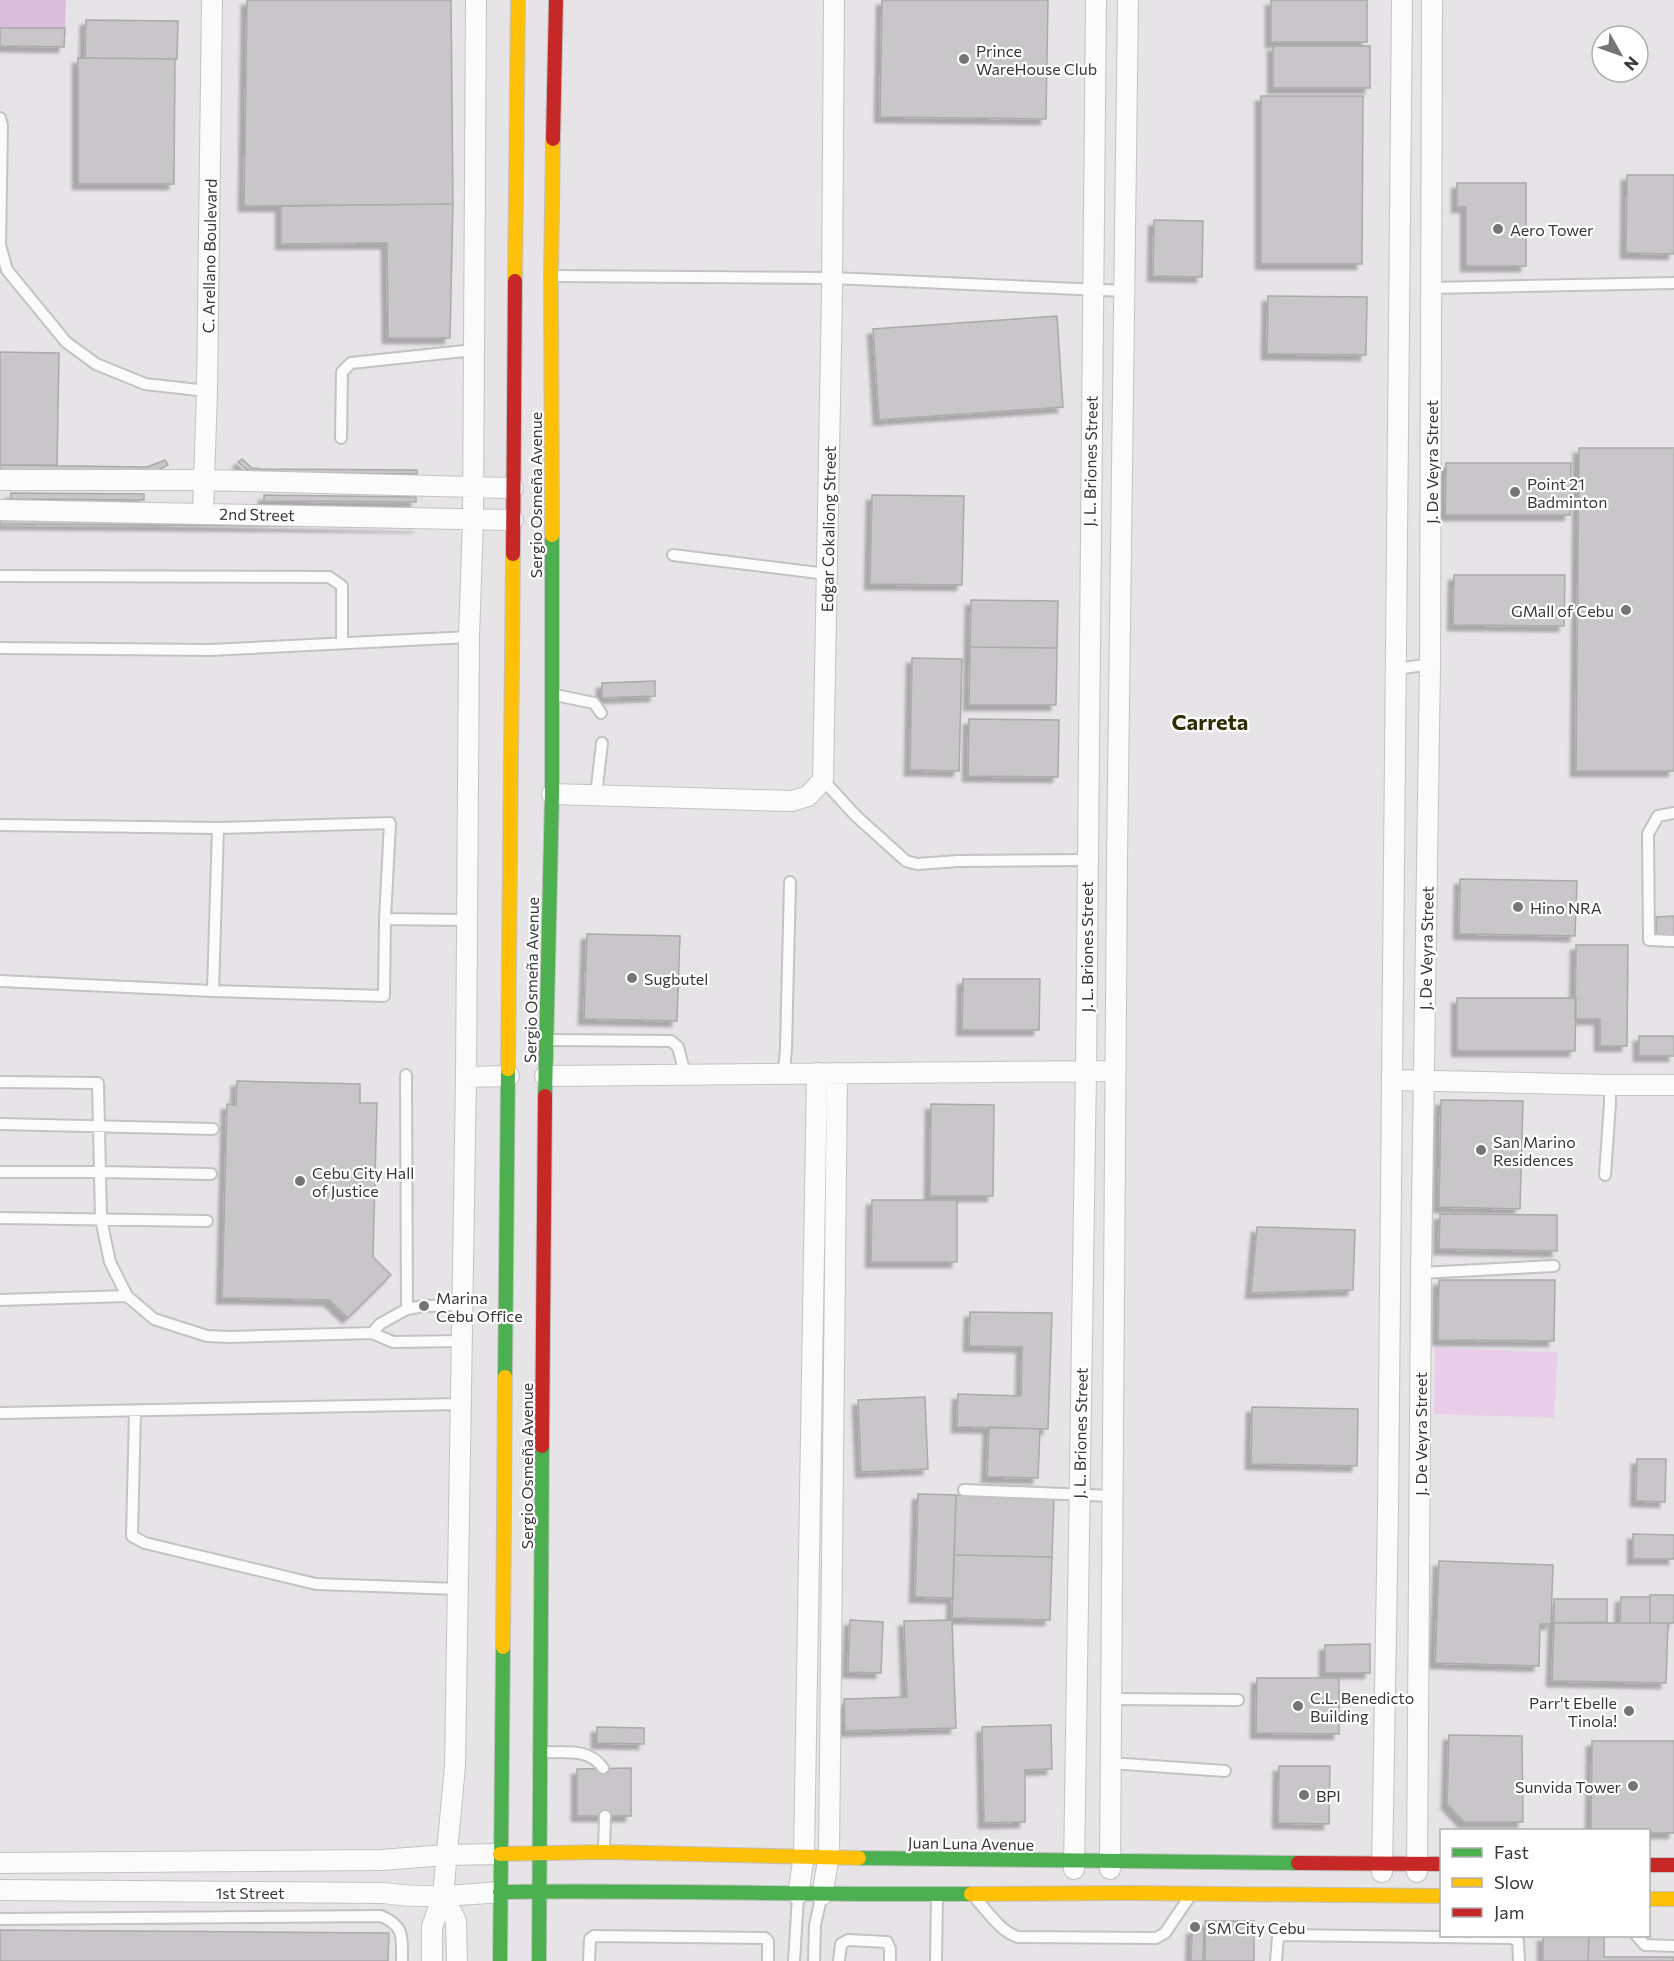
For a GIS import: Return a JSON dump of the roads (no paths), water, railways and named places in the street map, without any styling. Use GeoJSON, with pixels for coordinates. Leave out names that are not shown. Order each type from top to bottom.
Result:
{"type":"FeatureCollection","features":[{"type":"Feature","properties":{"kind":"main road","name":"Sergio Osmeña Avenue"},"geometry":{"type":"LineString","coordinates":[[500,1961],[518,0]]}},
{"type":"Feature","properties":{"kind":"main road","name":"Sergio Osmeña Avenue"},"geometry":{"type":"LineString","coordinates":[[539,1961],[545,1076],[552,794],[551,276],[556,0]]}},
{"type":"Feature","properties":{"kind":"main road","name":"Juan Luna Avenue"},"geometry":{"type":"LineString","coordinates":[[500,1854],[604,1852],[920,1859],[1440,1864]]}},
{"type":"Feature","properties":{"kind":"main road"},"geometry":{"type":"LineString","coordinates":[[1650,1865],[1674,1865]]}},
{"type":"Feature","properties":{"kind":"main road"},"geometry":{"type":"LineString","coordinates":[[500,1892],[1191,1893],[1440,1896]]}},
{"type":"Feature","properties":{"kind":"main road"},"geometry":{"type":"LineString","coordinates":[[1650,1899],[1674,1899]]}},
{"type":"Feature","properties":{"kind":"street","name":"C. Arellano Boulevard"},"geometry":{"type":"LineString","coordinates":[[203,513],[207,392],[212,0]]}},
{"type":"Feature","properties":{"kind":"street"},"geometry":{"type":"LineString","coordinates":[[432,1961],[432,1927],[443,1896],[455,1766],[466,1077],[469,637],[473,520],[476,0]]}},
{"type":"Feature","properties":{"kind":"street","name":"Edgar Cokaliong Street"},"geometry":{"type":"LineString","coordinates":[[823,780],[832,278],[834,0]]}},
{"type":"Feature","properties":{"kind":"street","name":"J. L. Briones Street"},"geometry":{"type":"LineString","coordinates":[[1074,1893],[1086,1071],[1086,860],[1096,0]]}},
{"type":"Feature","properties":{"kind":"street","name":"J. L. Briones Street"},"geometry":{"type":"LineString","coordinates":[[1110,1893],[1115,1071],[1128,0]]}},
{"type":"Feature","properties":{"kind":"street","name":"J. De Veyra Street"},"geometry":{"type":"LineString","coordinates":[[1382,1896],[1397,669],[1402,0]]}},
{"type":"Feature","properties":{"kind":"street","name":"J. De Veyra Street"},"geometry":{"type":"LineString","coordinates":[[1417,1896],[1420,1273],[1430,664],[1432,0]]}},
{"type":"Feature","properties":{"kind":"street","name":"2nd Street"},"geometry":{"type":"LineString","coordinates":[[0,480],[203,480],[513,488]]}},
{"type":"Feature","properties":{"kind":"street","name":"2nd Street"},"geometry":{"type":"LineString","coordinates":[[0,510],[513,520]]}},
{"type":"Feature","properties":{"kind":"street"},"geometry":{"type":"LineString","coordinates":[[1088,673],[1119,672]]}},
{"type":"Feature","properties":{"kind":"street"},"geometry":{"type":"LineString","coordinates":[[552,794],[792,801],[808,796],[823,780]]}},
{"type":"Feature","properties":{"kind":"street"},"geometry":{"type":"LineString","coordinates":[[545,1076],[1115,1071]]}},
{"type":"Feature","properties":{"kind":"street"},"geometry":{"type":"LineString","coordinates":[[798,1894],[804,1856],[817,1073]]}},
{"type":"Feature","properties":{"kind":"street"},"geometry":{"type":"LineString","coordinates":[[822,1894],[829,1856],[837,1073]]}},
{"type":"Feature","properties":{"kind":"street"},"geometry":{"type":"LineString","coordinates":[[466,1077],[509,1076]]}},
{"type":"Feature","properties":{"kind":"street"},"geometry":{"type":"LineString","coordinates":[[1392,1080],[1674,1085]]}},
{"type":"Feature","properties":{"kind":"street"},"geometry":{"type":"LineString","coordinates":[[810,1426],[834,1426]]}},
{"type":"Feature","properties":{"kind":"street"},"geometry":{"type":"LineString","coordinates":[[1388,1510],[1419,1507]]}},
{"type":"Feature","properties":{"kind":"street","name":"1st Street"},"geometry":{"type":"LineString","coordinates":[[0,1863],[381,1860],[500,1854]]}},
{"type":"Feature","properties":{"kind":"street","name":"1st Street"},"geometry":{"type":"LineString","coordinates":[[0,1890],[384,1893],[443,1896],[500,1892]]}},
{"type":"Feature","properties":{"kind":"street"},"geometry":{"type":"LineString","coordinates":[[443,1896],[456,1921],[457,1961]]}},
{"type":"Feature","properties":{"kind":"lane"},"geometry":{"type":"LineString","coordinates":[[0,118],[2,126],[0,245],[7,270],[66,342],[96,364],[145,384],[207,392]]}},
{"type":"Feature","properties":{"kind":"lane"},"geometry":{"type":"LineString","coordinates":[[551,276],[832,278],[1124,291]]}},
{"type":"Feature","properties":{"kind":"lane"},"geometry":{"type":"LineString","coordinates":[[1432,288],[1674,283]]}},
{"type":"Feature","properties":{"kind":"lane"},"geometry":{"type":"LineString","coordinates":[[341,438],[342,372],[351,363],[474,350]]}},
{"type":"Feature","properties":{"kind":"lane"},"geometry":{"type":"LineString","coordinates":[[673,555],[827,574]]}},
{"type":"Feature","properties":{"kind":"lane"},"geometry":{"type":"LineString","coordinates":[[0,576],[329,577],[342,586],[342,643]]}},
{"type":"Feature","properties":{"kind":"lane"},"geometry":{"type":"LineString","coordinates":[[0,648],[210,650],[469,637]]}},
{"type":"Feature","properties":{"kind":"lane"},"geometry":{"type":"LineString","coordinates":[[1397,669],[1430,664]]}},
{"type":"Feature","properties":{"kind":"lane"},"geometry":{"type":"LineString","coordinates":[[552,694],[594,703],[601,713]]}},
{"type":"Feature","properties":{"kind":"lane"},"geometry":{"type":"LineString","coordinates":[[596,795],[602,743]]}},
{"type":"Feature","properties":{"kind":"lane"},"geometry":{"type":"LineString","coordinates":[[823,780],[856,816],[906,861],[917,864],[958,861],[1086,860]]}},
{"type":"Feature","properties":{"kind":"lane"},"geometry":{"type":"LineString","coordinates":[[1674,813],[1658,816],[1648,834],[1649,940],[1674,941]]}},
{"type":"Feature","properties":{"kind":"lane"},"geometry":{"type":"LineString","coordinates":[[0,825],[218,828],[390,823],[384,996],[0,981]]}},
{"type":"Feature","properties":{"kind":"lane"},"geometry":{"type":"LineString","coordinates":[[213,991],[218,828]]}},
{"type":"Feature","properties":{"kind":"lane"},"geometry":{"type":"LineString","coordinates":[[784,1073],[790,882]]}},
{"type":"Feature","properties":{"kind":"lane"},"geometry":{"type":"LineString","coordinates":[[385,919],[467,920]]}},
{"type":"Feature","properties":{"kind":"lane"},"geometry":{"type":"LineString","coordinates":[[546,1040],[671,1041],[678,1047],[685,1074]]}},
{"type":"Feature","properties":{"kind":"lane"},"geometry":{"type":"LineString","coordinates":[[406,1075],[407,1309]]}},
{"type":"Feature","properties":{"kind":"lane"},"geometry":{"type":"LineString","coordinates":[[0,1082],[98,1083],[101,1219],[110,1262],[127,1296],[154,1319],[207,1336],[372,1333],[393,1342],[461,1341]]}},
{"type":"Feature","properties":{"kind":"lane"},"geometry":{"type":"LineString","coordinates":[[1605,1175],[1610,1085]]}},
{"type":"Feature","properties":{"kind":"lane"},"geometry":{"type":"LineString","coordinates":[[0,1124],[213,1129]]}},
{"type":"Feature","properties":{"kind":"lane"},"geometry":{"type":"LineString","coordinates":[[0,1173],[212,1174]]}},
{"type":"Feature","properties":{"kind":"lane"},"geometry":{"type":"LineString","coordinates":[[0,1218],[207,1221]]}},
{"type":"Feature","properties":{"kind":"lane"},"geometry":{"type":"LineString","coordinates":[[1420,1273],[1554,1266]]}},
{"type":"Feature","properties":{"kind":"lane"},"geometry":{"type":"LineString","coordinates":[[0,1300],[127,1296]]}},
{"type":"Feature","properties":{"kind":"lane"},"geometry":{"type":"LineString","coordinates":[[372,1333],[380,1324],[407,1309],[462,1305]]}},
{"type":"Feature","properties":{"kind":"lane"},"geometry":{"type":"LineString","coordinates":[[0,1413],[461,1404]]}},
{"type":"Feature","properties":{"kind":"lane"},"geometry":{"type":"LineString","coordinates":[[135,1411],[132,1536],[145,1543],[316,1584],[458,1589]]}},
{"type":"Feature","properties":{"kind":"lane"},"geometry":{"type":"LineString","coordinates":[[964,1490],[1112,1496]]}},
{"type":"Feature","properties":{"kind":"lane"},"geometry":{"type":"LineString","coordinates":[[1111,1699],[1238,1700]]}},
{"type":"Feature","properties":{"kind":"lane"},"geometry":{"type":"LineString","coordinates":[[540,1752],[585,1753],[597,1760],[603,1768]]}},
{"type":"Feature","properties":{"kind":"lane"},"geometry":{"type":"LineString","coordinates":[[1110,1763],[1225,1772]]}},
{"type":"Feature","properties":{"kind":"lane"},"geometry":{"type":"LineString","coordinates":[[604,1852],[605,1816]]}},
{"type":"Feature","properties":{"kind":"lane"},"geometry":{"type":"LineString","coordinates":[[971,1894],[1003,1929],[1018,1937],[1156,1938],[1165,1933],[1191,1893]]}},
{"type":"Feature","properties":{"kind":"lane"},"geometry":{"type":"LineString","coordinates":[[794,1961],[798,1894]]}},
{"type":"Feature","properties":{"kind":"lane"},"geometry":{"type":"LineString","coordinates":[[814,1961],[815,1925],[822,1894]]}},
{"type":"Feature","properties":{"kind":"lane"},"geometry":{"type":"LineString","coordinates":[[936,1961],[937,1894]]}},
{"type":"Feature","properties":{"kind":"lane"},"geometry":{"type":"LineString","coordinates":[[0,1919],[381,1916],[393,1921],[402,1933],[402,1961]]}},
{"type":"Feature","properties":{"kind":"lane"},"geometry":{"type":"LineString","coordinates":[[1276,1961],[1278,1937],[1283,1935],[1511,1938],[1518,1941],[1519,1961]]}},
{"type":"Feature","properties":{"kind":"lane"},"geometry":{"type":"LineString","coordinates":[[590,1961],[590,1940],[594,1936],[765,1938],[768,1941],[768,1961]]}},
{"type":"Feature","properties":{"kind":"lane"},"geometry":{"type":"LineString","coordinates":[[1639,1937],[1645,1945],[1674,1946]]}},
{"type":"Feature","properties":{"kind":"lane"},"geometry":{"type":"LineString","coordinates":[[839,1961],[842,1944],[848,1940],[887,1942],[890,1949],[890,1961]]}},
{"type":"Feature","properties":{"kind":"place","name":"Prince WareHouse Club"},"geometry":{"type":"Point","coordinates":[964,59]}},
{"type":"Feature","properties":{"kind":"place","name":"Aero Tower"},"geometry":{"type":"Point","coordinates":[1498,229]}},
{"type":"Feature","properties":{"kind":"place","name":"Point 21 Badminton"},"geometry":{"type":"Point","coordinates":[1515,492]}},
{"type":"Feature","properties":{"kind":"place","name":"GMall of Cebu"},"geometry":{"type":"Point","coordinates":[1626,610]}},
{"type":"Feature","properties":{"kind":"place","name":"Hino NRA"},"geometry":{"type":"Point","coordinates":[1518,907]}},
{"type":"Feature","properties":{"kind":"place","name":"Sugbutel"},"geometry":{"type":"Point","coordinates":[632,978]}},
{"type":"Feature","properties":{"kind":"place","name":"San Marino Residences"},"geometry":{"type":"Point","coordinates":[1481,1150]}},
{"type":"Feature","properties":{"kind":"place","name":"Cebu City Hall of Justice"},"geometry":{"type":"Point","coordinates":[300,1181]}},
{"type":"Feature","properties":{"kind":"place","name":"Marina Cebu Office"},"geometry":{"type":"Point","coordinates":[424,1306]}},
{"type":"Feature","properties":{"kind":"place","name":"C.L. Benedicto Building"},"geometry":{"type":"Point","coordinates":[1298,1706]}},
{"type":"Feature","properties":{"kind":"place","name":"Parr't Ebelle Tinola!"},"geometry":{"type":"Point","coordinates":[1629,1711]}},
{"type":"Feature","properties":{"kind":"place","name":"Sunvida Tower"},"geometry":{"type":"Point","coordinates":[1633,1786]}},
{"type":"Feature","properties":{"kind":"place","name":"BPI"},"geometry":{"type":"Point","coordinates":[1304,1795]}},
{"type":"Feature","properties":{"kind":"place","name":"SM City Cebu"},"geometry":{"type":"Point","coordinates":[1195,1927]}},
{"type":"Feature","properties":{"kind":"district","name":"Carreta"},"geometry":{"type":"Point","coordinates":[1210,721]}}]}
